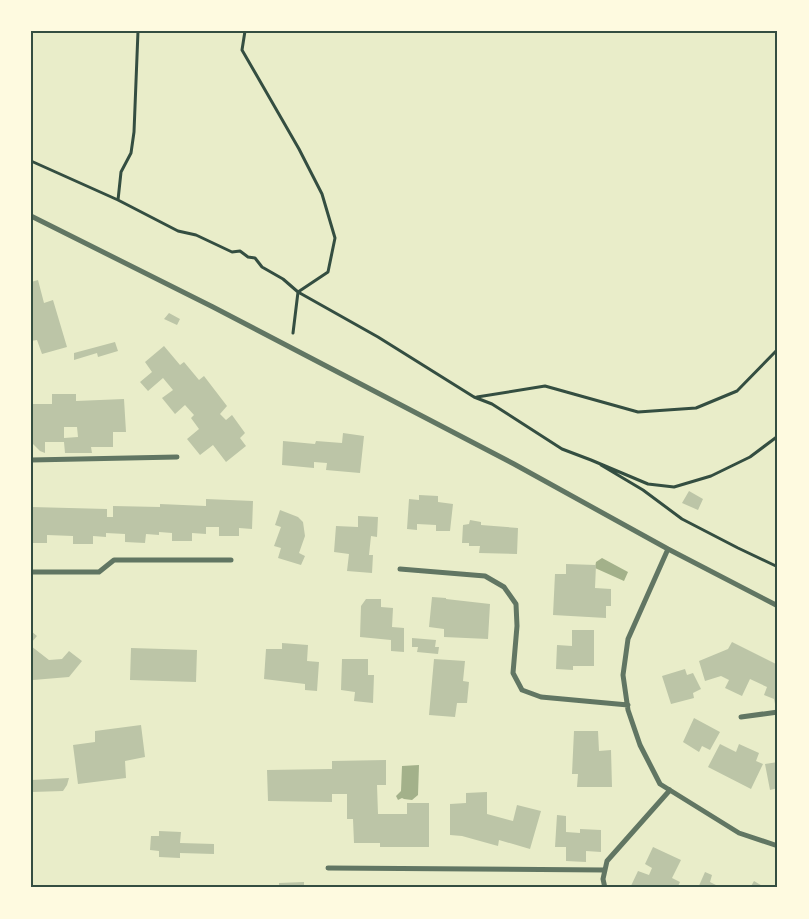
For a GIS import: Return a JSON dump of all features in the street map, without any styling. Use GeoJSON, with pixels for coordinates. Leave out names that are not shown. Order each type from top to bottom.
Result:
{"type":"FeatureCollection","features":[{"type":"Feature","properties":{"kind":"street"},"geometry":{"type":"LineString","coordinates":[[31,216],[213,307],[514,464],[668,549],[778,606]]}},
{"type":"Feature","properties":{"kind":"street"},"geometry":{"type":"LineString","coordinates":[[31,460],[177,457]]}},
{"type":"Feature","properties":{"kind":"street"},"geometry":{"type":"LineString","coordinates":[[668,549],[628,639],[623,675],[628,705],[644,753],[660,784],[739,833],[778,846]]}},
{"type":"Feature","properties":{"kind":"street"},"geometry":{"type":"LineString","coordinates":[[31,572],[99,572],[114,560],[231,560]]}},
{"type":"Feature","properties":{"kind":"street"},"geometry":{"type":"LineString","coordinates":[[400,569],[485,576],[504,587],[516,604],[518,626],[513,673],[522,690],[541,697],[628,705]]}},
{"type":"Feature","properties":{"kind":"street"},"geometry":{"type":"LineString","coordinates":[[741,716],[778,712]]}},
{"type":"Feature","properties":{"kind":"street"},"geometry":{"type":"LineString","coordinates":[[605,888],[603,879],[608,861],[670,790]]}},
{"type":"Feature","properties":{"kind":"street"},"geometry":{"type":"LineString","coordinates":[[328,868],[605,870]]}},
{"type":"Feature","properties":{"kind":"path"},"geometry":{"type":"LineString","coordinates":[[118,200],[122,172],[131,153],[134,132],[138,31]]}},
{"type":"Feature","properties":{"kind":"path"},"geometry":{"type":"LineString","coordinates":[[245,31],[242,50],[299,148],[322,194],[334,238],[328,272],[298,292],[293,333]]}},
{"type":"Feature","properties":{"kind":"path"},"geometry":{"type":"LineString","coordinates":[[31,161],[118,200],[178,231],[196,236],[232,252],[240,251],[248,257],[255,258],[262,267],[283,279],[298,292],[378,337],[474,397],[492,404],[562,449],[648,484],[674,487],[711,476],[750,457],[778,436]]}},
{"type":"Feature","properties":{"kind":"path"},"geometry":{"type":"LineString","coordinates":[[474,397],[545,386],[638,412],[696,408],[737,391],[778,349]]}},
{"type":"Feature","properties":{"kind":"path"},"geometry":{"type":"LineString","coordinates":[[591,460],[643,490],[682,519],[778,566]]}},
{"type":"Feature","properties":{"kind":"shaded area"},"geometry":{"type":"Polygon","coordinates":[[[602,558],[628,572],[624,581],[595,568],[596,562],[602,558]]]}},
{"type":"Feature","properties":{"kind":"shaded area"},"geometry":{"type":"Polygon","coordinates":[[[419,765],[418,795],[412,800],[402,798],[398,800],[396,796],[401,791],[402,766],[419,765]]]}},
{"type":"Feature","properties":{"kind":"building"},"geometry":{"type":"Polygon","coordinates":[[[38,280],[44,303],[53,300],[67,347],[42,354],[37,340],[31,341],[31,282],[38,280]]]}},
{"type":"Feature","properties":{"kind":"building"},"geometry":{"type":"Polygon","coordinates":[[[169,313],[180,319],[177,325],[164,319],[169,313]]]}},
{"type":"Feature","properties":{"kind":"building"},"geometry":{"type":"Polygon","coordinates":[[[115,342],[118,351],[98,357],[97,353],[74,360],[74,353],[115,342]]]}},
{"type":"Feature","properties":{"kind":"building"},"geometry":{"type":"Polygon","coordinates":[[[164,346],[180,365],[184,362],[199,380],[204,376],[227,406],[220,414],[226,420],[232,415],[245,433],[240,438],[246,446],[226,462],[213,445],[200,455],[187,439],[199,429],[191,418],[194,415],[185,405],[175,414],[162,398],[173,390],[163,378],[148,391],[140,382],[152,372],[145,362],[164,346]]]}},
{"type":"Feature","properties":{"kind":"building"},"geometry":{"type":"Polygon","coordinates":[[[52,394],[76,394],[76,401],[124,399],[126,432],[113,432],[113,447],[91,447],[92,453],[65,453],[64,442],[45,442],[45,453],[40,451],[31,440],[31,404],[52,404],[52,394]],[[64,427],[64,438],[78,437],[77,427],[64,427]]]}},
{"type":"Feature","properties":{"kind":"building"},"geometry":{"type":"Polygon","coordinates":[[[343,433],[364,436],[360,473],[326,470],[327,463],[314,462],[314,468],[282,465],[283,441],[315,444],[316,441],[342,443],[343,433]]]}},
{"type":"Feature","properties":{"kind":"building"},"geometry":{"type":"Polygon","coordinates":[[[689,491],[703,499],[698,510],[682,503],[689,491]]]}},
{"type":"Feature","properties":{"kind":"building"},"geometry":{"type":"Polygon","coordinates":[[[419,495],[438,496],[438,502],[453,504],[450,531],[436,531],[436,525],[417,524],[417,530],[407,529],[409,499],[419,500],[419,495]]]}},
{"type":"Feature","properties":{"kind":"building"},"geometry":{"type":"Polygon","coordinates":[[[206,499],[253,501],[252,529],[239,528],[239,536],[219,536],[219,527],[206,527],[206,534],[192,533],[192,541],[172,541],[172,533],[159,532],[159,535],[146,534],[145,543],[125,542],[125,534],[106,533],[106,537],[93,536],[93,544],[73,544],[73,536],[47,535],[47,543],[31,543],[31,507],[107,509],[107,517],[113,517],[113,506],[160,507],[160,504],[206,506],[206,499]]]}},
{"type":"Feature","properties":{"kind":"building"},"geometry":{"type":"Polygon","coordinates":[[[280,510],[298,517],[303,522],[305,536],[299,553],[305,556],[301,565],[278,558],[281,548],[274,546],[281,527],[275,525],[280,510]]]}},
{"type":"Feature","properties":{"kind":"building"},"geometry":{"type":"Polygon","coordinates":[[[358,516],[378,517],[377,537],[371,536],[369,555],[373,555],[372,573],[347,571],[349,554],[334,552],[336,526],[358,527],[358,516]]]}},
{"type":"Feature","properties":{"kind":"building"},"geometry":{"type":"Polygon","coordinates":[[[470,520],[481,522],[481,525],[518,528],[517,554],[479,553],[480,546],[469,546],[469,543],[462,543],[463,525],[469,524],[470,520]]]}},
{"type":"Feature","properties":{"kind":"building"},"geometry":{"type":"Polygon","coordinates":[[[566,564],[596,565],[595,588],[611,589],[611,606],[606,606],[606,618],[553,615],[555,574],[566,574],[566,564]]]}},
{"type":"Feature","properties":{"kind":"building"},"geometry":{"type":"Polygon","coordinates":[[[432,597],[490,604],[488,639],[444,637],[444,629],[429,627],[432,597]]]}},
{"type":"Feature","properties":{"kind":"building"},"geometry":{"type":"Polygon","coordinates":[[[366,599],[381,599],[381,607],[393,608],[392,627],[404,628],[404,652],[391,651],[391,640],[360,637],[361,606],[366,599]]]}},
{"type":"Feature","properties":{"kind":"building"},"geometry":{"type":"Polygon","coordinates":[[[572,630],[594,630],[594,666],[573,666],[573,670],[556,669],[557,645],[572,646],[572,630]]]}},
{"type":"Feature","properties":{"kind":"building"},"geometry":{"type":"Polygon","coordinates":[[[31,631],[37,636],[31,643],[31,631]]]}},
{"type":"Feature","properties":{"kind":"building"},"geometry":{"type":"Polygon","coordinates":[[[412,638],[436,640],[435,647],[439,647],[438,654],[417,652],[418,647],[412,647],[412,638]]]}},
{"type":"Feature","properties":{"kind":"building"},"geometry":{"type":"Polygon","coordinates":[[[732,642],[778,665],[778,703],[775,704],[774,699],[764,695],[767,687],[750,679],[742,696],[725,688],[729,680],[721,676],[705,681],[699,661],[728,649],[732,642]]]}},
{"type":"Feature","properties":{"kind":"building"},"geometry":{"type":"Polygon","coordinates":[[[282,643],[308,645],[307,661],[319,662],[317,691],[305,690],[305,684],[264,679],[266,649],[282,649],[282,643]]]}},
{"type":"Feature","properties":{"kind":"building"},"geometry":{"type":"Polygon","coordinates":[[[31,646],[49,660],[62,659],[69,651],[82,661],[69,677],[33,680],[31,646]]]}},
{"type":"Feature","properties":{"kind":"building"},"geometry":{"type":"Polygon","coordinates":[[[131,648],[197,650],[196,682],[130,680],[131,648]]]}},
{"type":"Feature","properties":{"kind":"building"},"geometry":{"type":"Polygon","coordinates":[[[342,659],[368,659],[368,675],[374,675],[373,703],[354,701],[355,692],[341,690],[342,659]]]}},
{"type":"Feature","properties":{"kind":"building"},"geometry":{"type":"Polygon","coordinates":[[[434,659],[465,661],[463,681],[469,682],[467,703],[457,703],[455,717],[429,715],[434,659]]]}},
{"type":"Feature","properties":{"kind":"building"},"geometry":{"type":"Polygon","coordinates":[[[685,669],[687,675],[693,673],[701,689],[693,693],[694,698],[671,704],[662,676],[685,669]]]}},
{"type":"Feature","properties":{"kind":"building"},"geometry":{"type":"Polygon","coordinates":[[[694,718],[720,732],[710,750],[702,746],[699,752],[683,742],[694,718]]]}},
{"type":"Feature","properties":{"kind":"building"},"geometry":{"type":"Polygon","coordinates":[[[141,725],[145,757],[125,761],[126,778],[78,784],[73,745],[95,742],[95,731],[141,725]]]}},
{"type":"Feature","properties":{"kind":"building"},"geometry":{"type":"Polygon","coordinates":[[[574,731],[598,731],[599,751],[611,750],[612,787],[577,787],[578,774],[572,774],[574,731]]]}},
{"type":"Feature","properties":{"kind":"building"},"geometry":{"type":"Polygon","coordinates":[[[720,744],[736,752],[739,744],[759,753],[756,761],[763,764],[751,789],[708,767],[720,744]]]}},
{"type":"Feature","properties":{"kind":"building"},"geometry":{"type":"Polygon","coordinates":[[[386,760],[386,785],[377,785],[378,814],[407,814],[407,803],[429,803],[429,847],[380,847],[380,843],[354,843],[353,819],[347,819],[347,794],[332,794],[332,802],[268,801],[267,770],[332,769],[332,761],[386,760]]]}},
{"type":"Feature","properties":{"kind":"building"},"geometry":{"type":"Polygon","coordinates":[[[778,762],[778,788],[770,790],[765,764],[778,762]]]}},
{"type":"Feature","properties":{"kind":"building"},"geometry":{"type":"Polygon","coordinates":[[[69,778],[63,791],[32,792],[31,780],[69,778]]]}},
{"type":"Feature","properties":{"kind":"building"},"geometry":{"type":"Polygon","coordinates":[[[487,792],[487,814],[513,821],[517,805],[541,811],[530,849],[499,840],[498,846],[462,836],[450,835],[450,804],[466,803],[466,793],[487,792]]]}},
{"type":"Feature","properties":{"kind":"building"},"geometry":{"type":"Polygon","coordinates":[[[557,815],[566,816],[566,832],[580,833],[580,829],[601,830],[601,852],[586,851],[586,862],[566,861],[566,847],[555,847],[557,815]]]}},
{"type":"Feature","properties":{"kind":"building"},"geometry":{"type":"Polygon","coordinates":[[[159,831],[181,832],[180,843],[214,844],[214,854],[180,853],[180,858],[159,857],[159,851],[150,850],[151,836],[159,836],[159,831]]]}},
{"type":"Feature","properties":{"kind":"building"},"geometry":{"type":"Polygon","coordinates":[[[653,847],[681,860],[672,878],[680,882],[677,888],[630,888],[638,871],[649,875],[652,868],[645,864],[653,847]]]}},
{"type":"Feature","properties":{"kind":"building"},"geometry":{"type":"Polygon","coordinates":[[[705,872],[712,875],[710,882],[722,888],[698,888],[705,872]]]}},
{"type":"Feature","properties":{"kind":"building"},"geometry":{"type":"Polygon","coordinates":[[[754,881],[759,884],[766,888],[750,888],[754,881]]]}},
{"type":"Feature","properties":{"kind":"building"},"geometry":{"type":"Polygon","coordinates":[[[304,882],[304,888],[279,888],[279,883],[304,882]]]}}]}
